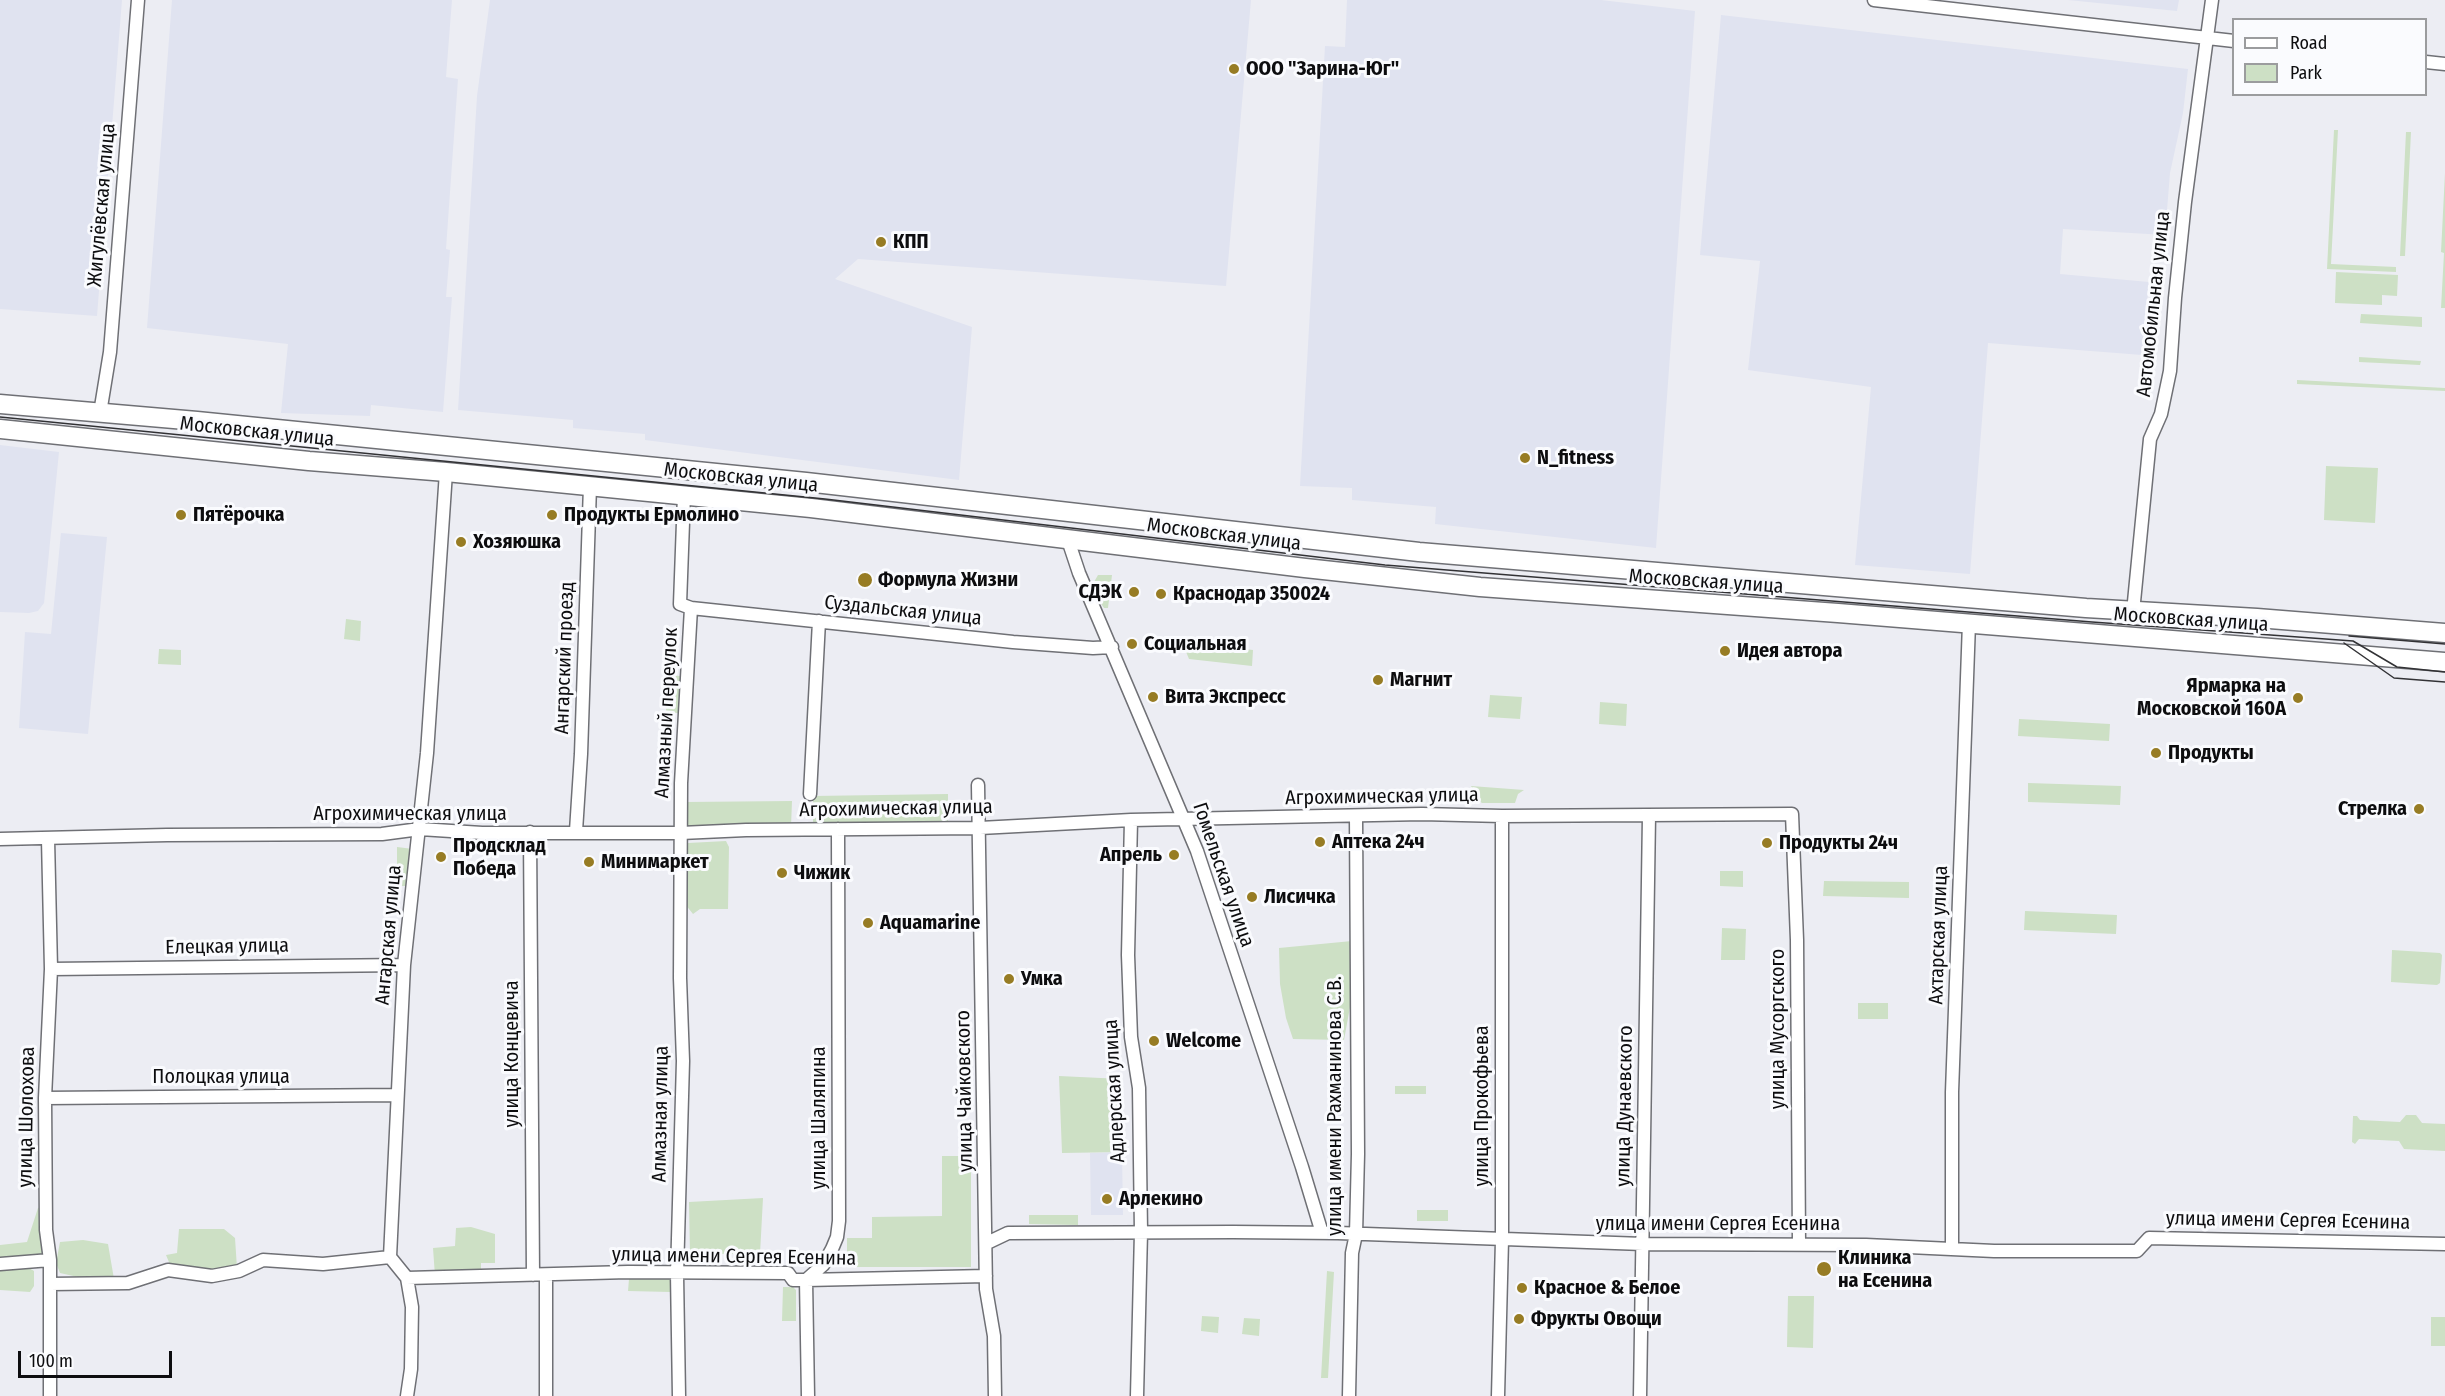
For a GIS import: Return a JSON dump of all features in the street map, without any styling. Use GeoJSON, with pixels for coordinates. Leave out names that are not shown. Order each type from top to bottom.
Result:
{"type":"FeatureCollection","features":[{"type":"Feature","properties":{"kind":"street","name":"Жигулёвская улица"},"geometry":{"type":"LineString","coordinates":[[106,413],[138,0]]}},
{"type":"Feature","properties":{"kind":"street"},"geometry":{"type":"LineString","coordinates":[[1874,0],[2232,41]]}},
{"type":"Feature","properties":{"kind":"street","name":"Автомобильная улица"},"geometry":{"type":"LineString","coordinates":[[2140,613],[2150,439],[2161,414],[2170,371],[2183,222],[2212,0]]}},
{"type":"Feature","properties":{"kind":"street"},"geometry":{"type":"LineString","coordinates":[[2427,62],[2445,64]]}},
{"type":"Feature","properties":{"kind":"street","name":"Московская улица"},"geometry":{"type":"LineString","coordinates":[[0,404],[806,482],[1397,550],[2140,613],[2257,618],[2445,633]]}},
{"type":"Feature","properties":{"kind":"street"},"geometry":{"type":"LineString","coordinates":[[51,434],[58,421],[53,409]]}},
{"type":"Feature","properties":{"kind":"street"},"geometry":{"type":"LineString","coordinates":[[105,440],[106,413]]}},
{"type":"Feature","properties":{"kind":"street","name":"Московская улица"},"geometry":{"type":"LineString","coordinates":[[0,429],[340,464],[446,471],[684,495],[1067,537],[1305,568],[1470,586],[1970,623],[2445,662]]}},
{"type":"Feature","properties":{"kind":"street","name":"Ангарская улица"},"geometry":{"type":"LineString","coordinates":[[390,1257],[404,965],[427,753],[446,471]]}},
{"type":"Feature","properties":{"kind":"street","name":"Ангарский проезд"},"geometry":{"type":"LineString","coordinates":[[576,831],[582,744],[590,486]]}},
{"type":"Feature","properties":{"kind":"street","name":"Алмазный переулок"},"geometry":{"type":"LineString","coordinates":[[681,833],[681,783],[692,608],[680,604],[684,495]]}},
{"type":"Feature","properties":{"kind":"street","name":"Гомельская улица"},"geometry":{"type":"LineString","coordinates":[[1067,537],[1079,573],[1185,820],[1322,1233]]}},
{"type":"Feature","properties":{"kind":"street","name":"Суздальская улица"},"geometry":{"type":"LineString","coordinates":[[692,608],[1013,642],[1093,648],[1112,647]]}},
{"type":"Feature","properties":{"kind":"street"},"geometry":{"type":"LineString","coordinates":[[2086,608],[2092,615],[2092,622],[2086,634]]}},
{"type":"Feature","properties":{"kind":"street"},"geometry":{"type":"LineString","coordinates":[[2140,613],[2138,632],[2144,639]]}},
{"type":"Feature","properties":{"kind":"street"},"geometry":{"type":"LineString","coordinates":[[810,794],[819,621]]}},
{"type":"Feature","properties":{"kind":"street","name":"Ахтарская улица"},"geometry":{"type":"LineString","coordinates":[[1952,1248],[1954,1208],[1950,1200],[1952,1092],[1970,623]]}},
{"type":"Feature","properties":{"kind":"street","name":"улица Чайковского"},"geometry":{"type":"LineString","coordinates":[[978,785],[986,1289],[994,1336],[995,1396]]}},
{"type":"Feature","properties":{"kind":"street","name":"Агрохимическая улица"},"geometry":{"type":"LineString","coordinates":[[0,839],[177,834],[382,834],[420,829],[482,833],[576,831],[681,833],[980,828],[1131,820],[1422,813],[1502,816],[1792,814]]}},
{"type":"Feature","properties":{"kind":"street","name":"улица Мусоргского"},"geometry":{"type":"LineString","coordinates":[[1792,814],[1797,948],[1799,1244]]}},
{"type":"Feature","properties":{"kind":"street","name":"улица имени Рахманинова С.В."},"geometry":{"type":"LineString","coordinates":[[1349,1396],[1352,1253],[1356,1234],[1356,816]]}},
{"type":"Feature","properties":{"kind":"street","name":"улица Прокофьева"},"geometry":{"type":"LineString","coordinates":[[1498,1396],[1502,1240],[1502,816]]}},
{"type":"Feature","properties":{"kind":"street","name":"улица Дунаевского"},"geometry":{"type":"LineString","coordinates":[[1640,1396],[1649,816]]}},
{"type":"Feature","properties":{"kind":"street","name":"Адлерская улица"},"geometry":{"type":"LineString","coordinates":[[1131,820],[1128,955],[1131,1037],[1139,1088],[1141,1232],[1137,1396]]}},
{"type":"Feature","properties":{"kind":"street","name":"улица Шаляпина"},"geometry":{"type":"LineString","coordinates":[[806,1280],[823,1265],[832,1249],[837,1237],[839,1221],[838,829]]}},
{"type":"Feature","properties":{"kind":"street","name":"улица Концевича"},"geometry":{"type":"LineString","coordinates":[[530,832],[540,1275],[546,1396]]}},
{"type":"Feature","properties":{"kind":"street","name":"Алмазная улица"},"geometry":{"type":"LineString","coordinates":[[679,1396],[677,1274],[683,1061],[680,978],[681,833]]}},
{"type":"Feature","properties":{"kind":"street","name":"улица Шолохова"},"geometry":{"type":"LineString","coordinates":[[48,839],[51,969],[45,1098],[46,1230],[50,1260],[50,1396]]}},
{"type":"Feature","properties":{"kind":"street","name":"Елецкая улица"},"geometry":{"type":"LineString","coordinates":[[51,969],[404,965]]}},
{"type":"Feature","properties":{"kind":"street","name":"Полоцкая улица"},"geometry":{"type":"LineString","coordinates":[[45,1098],[397,1095]]}},
{"type":"Feature","properties":{"kind":"street","name":"улица имени Сергея Есенина"},"geometry":{"type":"LineString","coordinates":[[987,1243],[1008,1233],[1141,1232],[1322,1233],[1642,1244],[1799,1244],[1994,1251],[2137,1251],[2149,1238],[2445,1244]]}},
{"type":"Feature","properties":{"kind":"street"},"geometry":{"type":"LineString","coordinates":[[50,1284],[128,1282],[168,1270],[212,1275],[239,1271],[263,1260],[323,1264],[390,1257],[408,1278],[412,1307],[411,1368],[407,1396]]}},
{"type":"Feature","properties":{"kind":"street"},"geometry":{"type":"LineString","coordinates":[[0,1264],[50,1260]]}},
{"type":"Feature","properties":{"kind":"street","name":"улица имени Сергея Есенина"},"geometry":{"type":"LineString","coordinates":[[408,1278],[628,1272],[788,1274],[793,1280],[986,1276]]}},
{"type":"Feature","properties":{"kind":"street"},"geometry":{"type":"LineString","coordinates":[[806,1280],[808,1396]]}},
{"type":"Feature","properties":{"kind":"shaded area"},"geometry":{"type":"Polygon","coordinates":[[[0,0],[122,0],[97,316],[0,309],[0,0]]]}},
{"type":"Feature","properties":{"kind":"shaded area"},"geometry":{"type":"Polygon","coordinates":[[[172,0],[452,0],[446,77],[458,79],[446,249],[450,250],[446,297],[452,297],[443,412],[371,405],[370,416],[281,413],[288,344],[147,328],[172,0]]]}},
{"type":"Feature","properties":{"kind":"shaded area"},"geometry":{"type":"Polygon","coordinates":[[[490,0],[1251,0],[1226,286],[858,259],[835,279],[972,327],[959,480],[645,440],[645,434],[573,428],[573,420],[458,410],[477,96],[490,0]]]}},
{"type":"Feature","properties":{"kind":"shaded area"},"geometry":{"type":"Polygon","coordinates":[[[1347,0],[1601,0],[1695,11],[1656,548],[1435,524],[1436,507],[1352,500],[1352,488],[1300,486],[1325,46],[1345,47],[1347,0]]]}},
{"type":"Feature","properties":{"kind":"shaded area"},"geometry":{"type":"Polygon","coordinates":[[[2068,0],[2179,0],[2177,11],[2068,0]]]}},
{"type":"Feature","properties":{"kind":"shaded area"},"geometry":{"type":"Polygon","coordinates":[[[1721,15],[2188,69],[2183,113],[2170,173],[2165,235],[2063,229],[2060,274],[2149,282],[2142,355],[1988,343],[1970,574],[1855,565],[1871,387],[1748,370],[1760,261],[1700,255],[1721,15]]]}},
{"type":"Feature","properties":{"kind":"shaded area"},"geometry":{"type":"Polygon","coordinates":[[[0,445],[59,452],[44,603],[38,611],[29,613],[0,612],[0,445]]]}},
{"type":"Feature","properties":{"kind":"shaded area"},"geometry":{"type":"Polygon","coordinates":[[[61,533],[107,537],[88,734],[19,728],[25,632],[51,634],[61,533]]]}},
{"type":"Feature","properties":{"kind":"shaded area","name":"Арлекино"},"geometry":{"type":"Polygon","coordinates":[[[1122,1152],[1123,1215],[1091,1215],[1090,1153],[1122,1152]]]}},
{"type":"Feature","properties":{"kind":"green space"},"geometry":{"type":"Polygon","coordinates":[[[2334,130],[2338,130],[2331,264],[2396,267],[2396,272],[2327,269],[2334,130]]]}},
{"type":"Feature","properties":{"kind":"green space"},"geometry":{"type":"Polygon","coordinates":[[[2406,132],[2411,132],[2405,256],[2400,256],[2406,132]]]}},
{"type":"Feature","properties":{"kind":"green space"},"geometry":{"type":"Polygon","coordinates":[[[2445,173],[2445,308],[2441,308],[2444,253],[2441,252],[2445,173]]]}},
{"type":"Feature","properties":{"kind":"green space"},"geometry":{"type":"Polygon","coordinates":[[[2336,272],[2398,275],[2397,296],[2382,295],[2382,305],[2335,303],[2336,272]]]}},
{"type":"Feature","properties":{"kind":"green space"},"geometry":{"type":"Polygon","coordinates":[[[2361,314],[2422,317],[2422,327],[2360,323],[2361,314]]]}},
{"type":"Feature","properties":{"kind":"green space"},"geometry":{"type":"Polygon","coordinates":[[[2359,357],[2421,361],[2420,365],[2359,362],[2359,357]]]}},
{"type":"Feature","properties":{"kind":"green space"},"geometry":{"type":"Polygon","coordinates":[[[2297,380],[2445,388],[2445,391],[2297,384],[2297,380]]]}},
{"type":"Feature","properties":{"kind":"green space"},"geometry":{"type":"Polygon","coordinates":[[[2326,466],[2378,468],[2375,523],[2324,520],[2326,466]]]}},
{"type":"Feature","properties":{"kind":"green space"},"geometry":{"type":"Polygon","coordinates":[[[1098,575],[1112,575],[1108,608],[1104,608],[1100,602],[1094,582],[1098,575]]]}},
{"type":"Feature","properties":{"kind":"green space"},"geometry":{"type":"Polygon","coordinates":[[[346,619],[361,621],[360,641],[344,639],[346,619]]]}},
{"type":"Feature","properties":{"kind":"green space"},"geometry":{"type":"Polygon","coordinates":[[[1182,642],[1253,650],[1252,666],[1189,659],[1182,642]]]}},
{"type":"Feature","properties":{"kind":"green space"},"geometry":{"type":"Polygon","coordinates":[[[159,649],[181,650],[181,665],[158,664],[159,649]]]}},
{"type":"Feature","properties":{"kind":"green space"},"geometry":{"type":"Polygon","coordinates":[[[667,675],[680,676],[678,713],[666,713],[667,675]]]}},
{"type":"Feature","properties":{"kind":"green space"},"geometry":{"type":"Polygon","coordinates":[[[1490,695],[1522,697],[1520,719],[1488,717],[1490,695]]]}},
{"type":"Feature","properties":{"kind":"green space"},"geometry":{"type":"Polygon","coordinates":[[[1600,702],[1627,704],[1626,726],[1599,724],[1600,702]]]}},
{"type":"Feature","properties":{"kind":"green space"},"geometry":{"type":"Polygon","coordinates":[[[2019,719],[2110,724],[2109,741],[2018,736],[2019,719]]]}},
{"type":"Feature","properties":{"kind":"green space"},"geometry":{"type":"Polygon","coordinates":[[[2028,783],[2121,786],[2120,805],[2028,802],[2028,783]]]}},
{"type":"Feature","properties":{"kind":"green space"},"geometry":{"type":"Polygon","coordinates":[[[1471,786],[1524,790],[1518,794],[1515,803],[1482,803],[1473,796],[1474,791],[1471,786]]]}},
{"type":"Feature","properties":{"kind":"green space"},"geometry":{"type":"Polygon","coordinates":[[[948,794],[948,822],[813,824],[813,796],[948,794]]]}},
{"type":"Feature","properties":{"kind":"green space"},"geometry":{"type":"Polygon","coordinates":[[[792,801],[791,827],[791,825],[684,826],[685,802],[792,801]]]}},
{"type":"Feature","properties":{"kind":"green space"},"geometry":{"type":"Polygon","coordinates":[[[726,841],[729,847],[728,909],[700,909],[693,914],[681,899],[682,854],[688,843],[726,841]]]}},
{"type":"Feature","properties":{"kind":"green space"},"geometry":{"type":"Polygon","coordinates":[[[397,847],[413,849],[411,886],[397,886],[397,847]]]}},
{"type":"Feature","properties":{"kind":"green space"},"geometry":{"type":"Polygon","coordinates":[[[1720,871],[1743,871],[1743,887],[1720,886],[1720,871]]]}},
{"type":"Feature","properties":{"kind":"green space"},"geometry":{"type":"Polygon","coordinates":[[[1824,881],[1909,882],[1909,898],[1823,896],[1824,881]]]}},
{"type":"Feature","properties":{"kind":"green space"},"geometry":{"type":"Polygon","coordinates":[[[2025,911],[2117,915],[2116,934],[2024,930],[2025,911]]]}},
{"type":"Feature","properties":{"kind":"green space"},"geometry":{"type":"Polygon","coordinates":[[[1722,928],[1746,929],[1745,960],[1721,960],[1722,928]]]}},
{"type":"Feature","properties":{"kind":"green space"},"geometry":{"type":"Polygon","coordinates":[[[1352,941],[1352,996],[1344,1040],[1293,1039],[1286,1018],[1280,984],[1279,948],[1352,941]]]}},
{"type":"Feature","properties":{"kind":"green space"},"geometry":{"type":"Polygon","coordinates":[[[2392,950],[2440,953],[2442,955],[2440,983],[2437,985],[2391,982],[2392,950]]]}},
{"type":"Feature","properties":{"kind":"green space"},"geometry":{"type":"Polygon","coordinates":[[[1858,1003],[1888,1003],[1888,1019],[1858,1019],[1858,1003]]]}},
{"type":"Feature","properties":{"kind":"green space"},"geometry":{"type":"Polygon","coordinates":[[[1059,1076],[1122,1079],[1122,1152],[1062,1153],[1059,1076]]]}},
{"type":"Feature","properties":{"kind":"green space"},"geometry":{"type":"Polygon","coordinates":[[[1395,1086],[1426,1086],[1426,1094],[1395,1094],[1395,1086]]]}},
{"type":"Feature","properties":{"kind":"green space"},"geometry":{"type":"Polygon","coordinates":[[[2406,1115],[2416,1115],[2422,1123],[2445,1124],[2445,1151],[2404,1149],[2399,1141],[2359,1139],[2355,1144],[2352,1142],[2353,1116],[2357,1116],[2360,1120],[2400,1122],[2406,1115]]]}},
{"type":"Feature","properties":{"kind":"green space"},"geometry":{"type":"Polygon","coordinates":[[[942,1156],[971,1156],[971,1267],[847,1267],[847,1238],[872,1238],[872,1217],[942,1216],[942,1156]]]}},
{"type":"Feature","properties":{"kind":"green space"},"geometry":{"type":"Polygon","coordinates":[[[763,1198],[760,1254],[690,1254],[689,1202],[763,1198]]]}},
{"type":"Feature","properties":{"kind":"green space"},"geometry":{"type":"Polygon","coordinates":[[[48,1204],[46,1252],[26,1259],[0,1260],[0,1245],[27,1242],[38,1208],[48,1204]]]}},
{"type":"Feature","properties":{"kind":"green space"},"geometry":{"type":"Polygon","coordinates":[[[1417,1210],[1448,1210],[1448,1221],[1417,1221],[1417,1210]]]}},
{"type":"Feature","properties":{"kind":"green space"},"geometry":{"type":"Polygon","coordinates":[[[1029,1215],[1078,1215],[1078,1225],[1029,1224],[1029,1215]]]}},
{"type":"Feature","properties":{"kind":"green space"},"geometry":{"type":"Polygon","coordinates":[[[471,1227],[495,1234],[495,1263],[481,1263],[481,1275],[435,1276],[433,1248],[455,1246],[456,1228],[471,1227]]]}},
{"type":"Feature","properties":{"kind":"green space"},"geometry":{"type":"Polygon","coordinates":[[[179,1229],[224,1229],[235,1238],[237,1268],[209,1274],[171,1267],[166,1255],[177,1253],[179,1229]]]}},
{"type":"Feature","properties":{"kind":"green space"},"geometry":{"type":"Polygon","coordinates":[[[83,1240],[108,1244],[114,1279],[91,1280],[60,1273],[56,1263],[60,1242],[83,1240]]]}},
{"type":"Feature","properties":{"kind":"green space"},"geometry":{"type":"Polygon","coordinates":[[[0,1266],[26,1266],[34,1271],[34,1286],[30,1292],[0,1290],[0,1266]]]}},
{"type":"Feature","properties":{"kind":"green space"},"geometry":{"type":"Polygon","coordinates":[[[1327,1271],[1334,1272],[1328,1378],[1321,1378],[1327,1271]]]}},
{"type":"Feature","properties":{"kind":"green space"},"geometry":{"type":"Polygon","coordinates":[[[639,1276],[670,1276],[670,1292],[628,1291],[629,1279],[639,1276]]]}},
{"type":"Feature","properties":{"kind":"green space"},"geometry":{"type":"Polygon","coordinates":[[[783,1287],[793,1287],[796,1290],[796,1321],[782,1321],[783,1287]]]}},
{"type":"Feature","properties":{"kind":"green space"},"geometry":{"type":"Polygon","coordinates":[[[1788,1296],[1814,1296],[1813,1348],[1787,1347],[1788,1296]]]}},
{"type":"Feature","properties":{"kind":"green space"},"geometry":{"type":"Polygon","coordinates":[[[1202,1316],[1219,1317],[1218,1333],[1201,1331],[1202,1316]]]}},
{"type":"Feature","properties":{"kind":"green space"},"geometry":{"type":"Polygon","coordinates":[[[2431,1317],[2445,1317],[2445,1346],[2431,1346],[2431,1317]]]}},
{"type":"Feature","properties":{"kind":"green space"},"geometry":{"type":"Polygon","coordinates":[[[1244,1318],[1260,1319],[1259,1336],[1242,1334],[1244,1318]]]}},
{"type":"Feature","properties":{"kind":"tram line"},"geometry":{"type":"LineString","coordinates":[[0,417],[825,499],[1385,565],[2353,641],[2397,667],[2445,672]]}},
{"type":"Feature","properties":{"kind":"tram line"},"geometry":{"type":"LineString","coordinates":[[2349,636],[2445,644]]}},
{"type":"Feature","properties":{"kind":"tram line"},"geometry":{"type":"LineString","coordinates":[[2344,643],[2394,678],[2445,682]]}},
{"type":"Feature","properties":{"kind":"place","name":"ООО \"Зарина-Юг\""},"geometry":{"type":"Point","coordinates":[1234,69]}},
{"type":"Feature","properties":{"kind":"place","name":"КПП"},"geometry":{"type":"Point","coordinates":[881,242]}},
{"type":"Feature","properties":{"kind":"place","name":"N_fitness"},"geometry":{"type":"Point","coordinates":[1525,458]}},
{"type":"Feature","properties":{"kind":"place","name":"Пятёрочка"},"geometry":{"type":"Point","coordinates":[181,515]}},
{"type":"Feature","properties":{"kind":"place","name":"Продукты Ермолино"},"geometry":{"type":"Point","coordinates":[552,515]}},
{"type":"Feature","properties":{"kind":"place","name":"Хозяюшка"},"geometry":{"type":"Point","coordinates":[461,542]}},
{"type":"Feature","properties":{"kind":"place","name":"Формула Жизни"},"geometry":{"type":"Point","coordinates":[865,580]}},
{"type":"Feature","properties":{"kind":"place","name":"СДЭК"},"geometry":{"type":"Point","coordinates":[1134,592]}},
{"type":"Feature","properties":{"kind":"place","name":"Краснодар 350024"},"geometry":{"type":"Point","coordinates":[1161,594]}},
{"type":"Feature","properties":{"kind":"place","name":"Социальная"},"geometry":{"type":"Point","coordinates":[1132,644]}},
{"type":"Feature","properties":{"kind":"place","name":"Идея автора"},"geometry":{"type":"Point","coordinates":[1725,651]}},
{"type":"Feature","properties":{"kind":"place","name":"Магнит"},"geometry":{"type":"Point","coordinates":[1378,680]}},
{"type":"Feature","properties":{"kind":"place","name":"Вита Экспресс"},"geometry":{"type":"Point","coordinates":[1153,697]}},
{"type":"Feature","properties":{"kind":"place","name":"Ярмарка на Московской 160А"},"geometry":{"type":"Point","coordinates":[2298,698]}},
{"type":"Feature","properties":{"kind":"place","name":"Продукты"},"geometry":{"type":"Point","coordinates":[2156,753]}},
{"type":"Feature","properties":{"kind":"place","name":"Стрелка"},"geometry":{"type":"Point","coordinates":[2419,809]}},
{"type":"Feature","properties":{"kind":"place","name":"Аптека 24ч"},"geometry":{"type":"Point","coordinates":[1320,842]}},
{"type":"Feature","properties":{"kind":"place","name":"Продукты 24ч"},"geometry":{"type":"Point","coordinates":[1767,843]}},
{"type":"Feature","properties":{"kind":"place","name":"Апрель"},"geometry":{"type":"Point","coordinates":[1174,855]}},
{"type":"Feature","properties":{"kind":"place","name":"Продсклад Победа"},"geometry":{"type":"Point","coordinates":[441,857]}},
{"type":"Feature","properties":{"kind":"place","name":"Минимаркет"},"geometry":{"type":"Point","coordinates":[589,862]}},
{"type":"Feature","properties":{"kind":"place","name":"Чижик"},"geometry":{"type":"Point","coordinates":[782,873]}},
{"type":"Feature","properties":{"kind":"place","name":"Лисичка"},"geometry":{"type":"Point","coordinates":[1252,897]}},
{"type":"Feature","properties":{"kind":"place","name":"Aquamarine"},"geometry":{"type":"Point","coordinates":[868,923]}},
{"type":"Feature","properties":{"kind":"place","name":"Умка"},"geometry":{"type":"Point","coordinates":[1009,979]}},
{"type":"Feature","properties":{"kind":"place","name":"Welcome"},"geometry":{"type":"Point","coordinates":[1154,1041]}},
{"type":"Feature","properties":{"kind":"place","name":"Арлекино"},"geometry":{"type":"Point","coordinates":[1107,1199]}},
{"type":"Feature","properties":{"kind":"place","name":"Клиника на Есенина"},"geometry":{"type":"Point","coordinates":[1824,1269]}},
{"type":"Feature","properties":{"kind":"place","name":"Красное & Белое"},"geometry":{"type":"Point","coordinates":[1522,1288]}},
{"type":"Feature","properties":{"kind":"place","name":"Фрукты Овощи"},"geometry":{"type":"Point","coordinates":[1519,1319]}}]}
